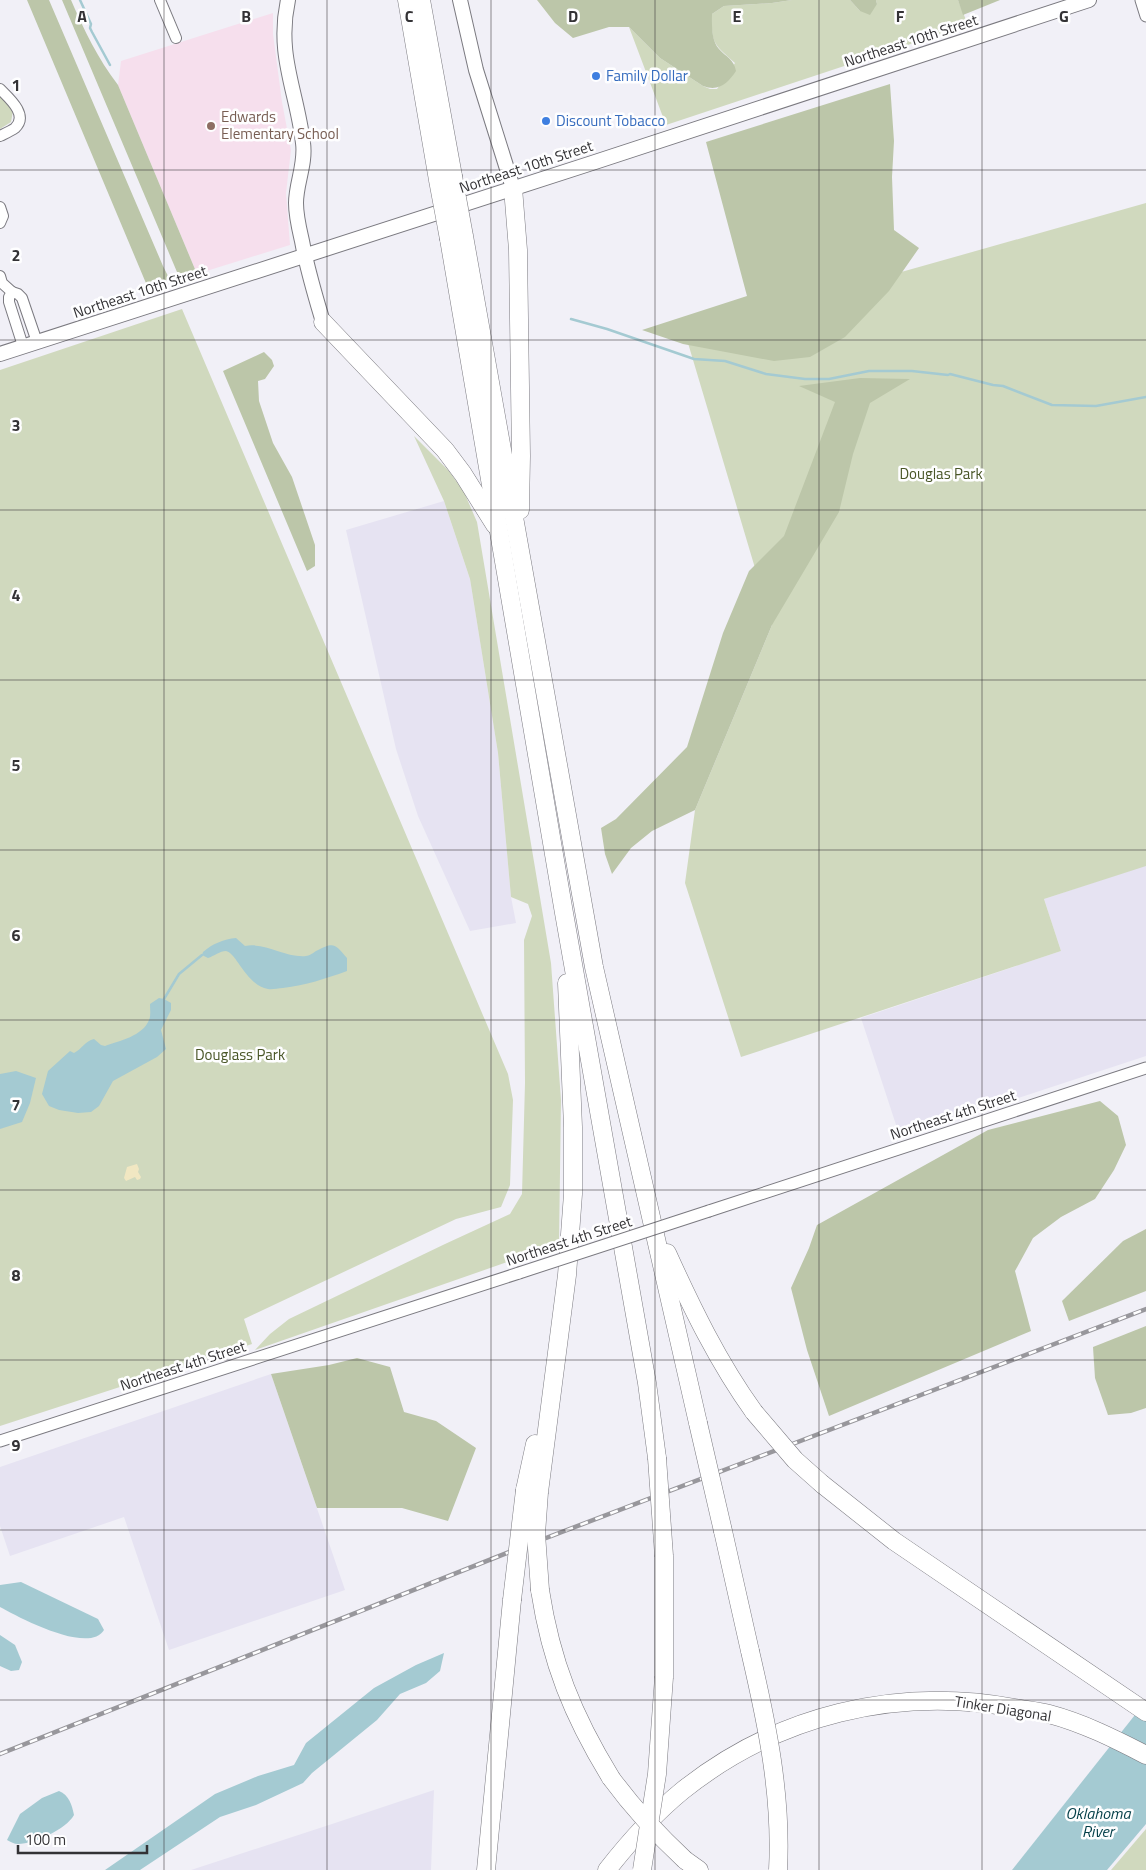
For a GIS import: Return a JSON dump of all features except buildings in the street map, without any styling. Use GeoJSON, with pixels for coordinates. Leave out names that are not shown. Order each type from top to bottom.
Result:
{"type":"FeatureCollection","features":[{"type":"Feature","properties":{"kind":"highway"},"geometry":{"type":"LineString","coordinates":[[407,0],[446,178]]}},
{"type":"Feature","properties":{"kind":"highway"},"geometry":{"type":"LineString","coordinates":[[421,0],[499,532],[646,1375],[657,1458],[664,1556],[664,1677],[657,1774],[642,1870]]}},
{"type":"Feature","properties":{"kind":"highway"},"geometry":{"type":"LineString","coordinates":[[514,188],[518,250],[521,456],[519,550]]}},
{"type":"Feature","properties":{"kind":"highway"},"geometry":{"type":"LineString","coordinates":[[456,238],[519,550],[592,957],[767,1722],[775,1772],[778,1814],[778,1870]]}},
{"type":"Feature","properties":{"kind":"highway"},"geometry":{"type":"LineString","coordinates":[[323,322],[445,450],[463,474],[499,532]]}},
{"type":"Feature","properties":{"kind":"highway"},"geometry":{"type":"LineString","coordinates":[[486,1870],[512,1600],[556,1353],[567,1275],[573,1194],[573,1110],[564,913]]}},
{"type":"Feature","properties":{"kind":"highway"},"geometry":{"type":"LineString","coordinates":[[650,1216],[685,1292],[715,1352],[734,1384],[754,1412],[795,1460],[894,1541],[1146,1712]]}},
{"type":"Feature","properties":{"kind":"highway"},"geometry":{"type":"LineString","coordinates":[[532,1491],[540,1590],[551,1648],[562,1684],[576,1717],[611,1778],[637,1812],[656,1833],[692,1865]]}},
{"type":"Feature","properties":{"kind":"highway","name":"Tinker Diagonal"},"geometry":{"type":"LineString","coordinates":[[606,1870],[664,1807],[727,1759],[757,1743],[827,1716],[864,1707],[936,1700],[972,1701],[1048,1714],[1089,1728],[1146,1755]]}},
{"type":"Feature","properties":{"kind":"main road"},"geometry":{"type":"LineString","coordinates":[[460,0],[476,70],[514,188]]}},
{"type":"Feature","properties":{"kind":"main road","name":"Northeast 10th Street"},"geometry":{"type":"LineString","coordinates":[[0,354],[1089,0]]}},
{"type":"Feature","properties":{"kind":"main road"},"geometry":{"type":"LineString","coordinates":[[285,3],[285,62],[304,146],[296,202],[296,218],[304,256],[323,322]]}},
{"type":"Feature","properties":{"kind":"street"},"geometry":{"type":"LineString","coordinates":[[160,0],[176,38]]}},
{"type":"Feature","properties":{"kind":"street"},"geometry":{"type":"LineString","coordinates":[[1141,0],[1146,16]]}},
{"type":"Feature","properties":{"kind":"street"},"geometry":{"type":"LineString","coordinates":[[0,89],[13,101],[18,110],[19,120],[15,128],[0,136]]}},
{"type":"Feature","properties":{"kind":"street"},"geometry":{"type":"LineString","coordinates":[[0,207],[3,216],[0,222]]}},
{"type":"Feature","properties":{"kind":"street"},"geometry":{"type":"LineString","coordinates":[[0,276],[2,283],[22,298],[37,342]]}},
{"type":"Feature","properties":{"kind":"street"},"geometry":{"type":"LineString","coordinates":[[12,292],[9,302],[23,346]]}},
{"type":"Feature","properties":{"kind":"street","name":"Northeast 4th Street"},"geometry":{"type":"LineString","coordinates":[[0,1441],[1146,1068]]}},
{"type":"Feature","properties":{"kind":"shaded area","name":"Edwards Elementary School"},"geometry":{"type":"Polygon","coordinates":[[[273,13],[273,34],[282,102],[291,150],[286,193],[290,245],[197,274],[118,85],[121,61],[273,13]]]}},
{"type":"Feature","properties":{"kind":"shaded area"},"geometry":{"type":"Polygon","coordinates":[[[444,501],[470,579],[498,753],[511,897],[516,923],[470,931],[418,816],[396,749],[346,530],[444,501]]]}},
{"type":"Feature","properties":{"kind":"shaded area"},"geometry":{"type":"Polygon","coordinates":[[[1146,865],[1146,1056],[900,1137],[861,1018],[1061,951],[1044,899],[1146,865]]]}},
{"type":"Feature","properties":{"kind":"shaded area"},"geometry":{"type":"Polygon","coordinates":[[[271,1374],[345,1590],[169,1650],[124,1517],[10,1556],[0,1526],[0,1467],[271,1374]]]}},
{"type":"Feature","properties":{"kind":"shaded area"},"geometry":{"type":"Polygon","coordinates":[[[434,1790],[431,1870],[191,1870],[332,1824],[434,1790]]]}},
{"type":"Feature","properties":{"kind":"green space"},"geometry":{"type":"Polygon","coordinates":[[[27,0],[49,0],[168,276],[166,281],[148,288],[27,0]]]}},
{"type":"Feature","properties":{"kind":"green space"},"geometry":{"type":"Polygon","coordinates":[[[62,0],[71,0],[92,44],[118,85],[197,274],[188,275],[177,272],[62,0]]]}},
{"type":"Feature","properties":{"kind":"green space"},"geometry":{"type":"Polygon","coordinates":[[[537,0],[792,0],[724,6],[712,14],[712,32],[716,45],[732,61],[736,71],[726,83],[718,87],[709,88],[660,58],[629,27],[609,27],[573,38],[555,23],[537,0]]]}},
{"type":"Feature","properties":{"kind":"green space"},"geometry":{"type":"Polygon","coordinates":[[[792,0],[850,0],[860,11],[877,4],[876,0],[958,0],[968,25],[666,125],[629,27],[660,58],[703,86],[717,89],[735,63],[715,43],[712,32],[712,14],[724,6],[792,0]]]}},
{"type":"Feature","properties":{"kind":"green space"},"geometry":{"type":"Polygon","coordinates":[[[850,0],[876,0],[877,4],[870,15],[860,11],[850,0]]]}},
{"type":"Feature","properties":{"kind":"green space"},"geometry":{"type":"Polygon","coordinates":[[[958,0],[1000,0],[963,15],[958,0]]]}},
{"type":"Feature","properties":{"kind":"green space"},"geometry":{"type":"Polygon","coordinates":[[[890,84],[894,141],[892,177],[894,230],[919,248],[889,291],[845,337],[810,357],[774,361],[683,344],[642,330],[747,296],[706,142],[890,84]]]}},
{"type":"Feature","properties":{"kind":"green space"},"geometry":{"type":"Polygon","coordinates":[[[0,96],[11,106],[13,111],[11,122],[0,129],[0,96]]]}},
{"type":"Feature","properties":{"kind":"green space","name":"Douglas Park"},"geometry":{"type":"Polygon","coordinates":[[[1146,203],[1146,866],[1044,899],[1061,951],[741,1057],[685,883],[695,810],[772,625],[685,333],[1146,203]]]}},
{"type":"Feature","properties":{"kind":"green space","name":"Douglass Park"},"geometry":{"type":"Polygon","coordinates":[[[182,309],[508,1074],[513,1100],[510,1185],[501,1207],[456,1219],[244,1319],[252,1344],[0,1426],[0,370],[182,309]]]}},
{"type":"Feature","properties":{"kind":"green space"},"geometry":{"type":"Polygon","coordinates":[[[264,352],[272,360],[274,366],[265,379],[258,381],[259,401],[273,443],[292,477],[315,545],[315,566],[307,571],[223,371],[264,352]]]}},
{"type":"Feature","properties":{"kind":"green space"},"geometry":{"type":"Polygon","coordinates":[[[860,378],[910,379],[870,403],[853,454],[839,512],[772,625],[695,810],[652,831],[631,848],[612,874],[605,854],[601,828],[616,819],[687,747],[723,633],[749,571],[784,536],[835,402],[799,386],[860,378]]]}},
{"type":"Feature","properties":{"kind":"green space"},"geometry":{"type":"Polygon","coordinates":[[[414,436],[449,471],[464,492],[477,522],[551,963],[561,1100],[559,1244],[255,1350],[270,1334],[289,1319],[510,1214],[522,1194],[525,1083],[524,940],[532,916],[528,904],[511,897],[498,753],[470,579],[444,501],[414,436]]]}},
{"type":"Feature","properties":{"kind":"green space"},"geometry":{"type":"Polygon","coordinates":[[[1100,1101],[1118,1116],[1126,1145],[1114,1170],[1095,1199],[1061,1217],[1033,1238],[1015,1271],[1031,1331],[829,1416],[807,1350],[791,1288],[817,1225],[988,1130],[1100,1101]]]}},
{"type":"Feature","properties":{"kind":"green space"},"geometry":{"type":"Polygon","coordinates":[[[1146,1229],[1146,1291],[1069,1321],[1062,1301],[1123,1241],[1146,1229]]]}},
{"type":"Feature","properties":{"kind":"green space"},"geometry":{"type":"Polygon","coordinates":[[[1146,1326],[1146,1408],[1131,1413],[1108,1415],[1095,1378],[1093,1347],[1146,1326]]]}},
{"type":"Feature","properties":{"kind":"green space"},"geometry":{"type":"Polygon","coordinates":[[[357,1358],[390,1367],[404,1412],[436,1421],[476,1448],[448,1521],[402,1508],[317,1508],[271,1374],[329,1365],[357,1358]]]}},
{"type":"Feature","properties":{"kind":"green space"},"geometry":{"type":"Polygon","coordinates":[[[1146,1829],[1146,1870],[1111,1870],[1146,1829]]]}},
{"type":"Feature","properties":{"kind":"sand"},"geometry":{"type":"Polygon","coordinates":[[[137,1164],[140,1179],[137,1180],[135,1177],[126,1181],[124,1178],[127,1167],[137,1164]]]}},
{"type":"Feature","properties":{"kind":"water"},"geometry":{"type":"Polygon","coordinates":[[[236,938],[245,946],[260,946],[298,956],[308,956],[330,945],[339,949],[347,958],[347,971],[308,983],[268,989],[254,982],[230,953],[224,951],[208,958],[202,955],[203,952],[214,944],[236,938]]]}},
{"type":"Feature","properties":{"kind":"water"},"geometry":{"type":"Polygon","coordinates":[[[159,998],[171,1003],[171,1010],[161,1030],[166,1049],[157,1057],[113,1081],[99,1106],[91,1112],[78,1113],[59,1110],[49,1106],[42,1094],[48,1071],[70,1051],[74,1053],[91,1040],[94,1039],[105,1046],[136,1034],[146,1026],[149,1020],[150,1004],[159,998]]]}},
{"type":"Feature","properties":{"kind":"water"},"geometry":{"type":"Polygon","coordinates":[[[16,1071],[36,1078],[30,1103],[22,1122],[0,1129],[0,1074],[16,1071]]]}},
{"type":"Feature","properties":{"kind":"water"},"geometry":{"type":"Polygon","coordinates":[[[21,1582],[98,1619],[104,1630],[96,1637],[69,1636],[53,1632],[0,1607],[0,1585],[21,1582]]]}},
{"type":"Feature","properties":{"kind":"water"},"geometry":{"type":"Polygon","coordinates":[[[0,1635],[15,1645],[22,1662],[19,1670],[11,1671],[0,1666],[0,1635]]]}},
{"type":"Feature","properties":{"kind":"water"},"geometry":{"type":"Polygon","coordinates":[[[444,1653],[440,1671],[426,1683],[400,1694],[377,1720],[312,1773],[303,1783],[256,1805],[220,1817],[140,1870],[105,1870],[215,1794],[258,1776],[294,1765],[306,1743],[374,1688],[416,1665],[444,1653]]]}},
{"type":"Feature","properties":{"kind":"water","name":"Oklahoma River"},"geometry":{"type":"Polygon","coordinates":[[[1146,1701],[1146,1824],[1107,1870],[1012,1870],[1146,1701]]]}},
{"type":"Feature","properties":{"kind":"water"},"geometry":{"type":"Polygon","coordinates":[[[59,1791],[68,1798],[71,1804],[74,1815],[70,1820],[41,1839],[18,1844],[7,1840],[20,1814],[42,1798],[59,1791]]]}},
{"type":"Feature","properties":{"kind":"waterway"},"geometry":{"type":"LineString","coordinates":[[80,0],[91,24],[90,28],[110,65]]}},
{"type":"Feature","properties":{"kind":"waterway"},"geometry":{"type":"LineString","coordinates":[[571,319],[607,329],[694,359],[725,361],[766,374],[805,379],[829,379],[869,371],[912,371],[950,374],[1003,386],[1052,405],[1096,406],[1146,397]]}},
{"type":"Feature","properties":{"kind":"waterway"},"geometry":{"type":"LineString","coordinates":[[164,999],[179,974],[202,955]]}},
{"type":"Feature","properties":{"kind":"railway"},"geometry":{"type":"LineString","coordinates":[[0,1754],[512,1551],[1146,1309]]}},
{"type":"Feature","properties":{"kind":"place","name":"Family Dollar"},"geometry":{"type":"Point","coordinates":[596,76]}},
{"type":"Feature","properties":{"kind":"place","name":"Discount Tobacco"},"geometry":{"type":"Point","coordinates":[546,121]}},
{"type":"Feature","properties":{"kind":"place","name":"Edwards Elementary School"},"geometry":{"type":"Point","coordinates":[211,126]}}]}
